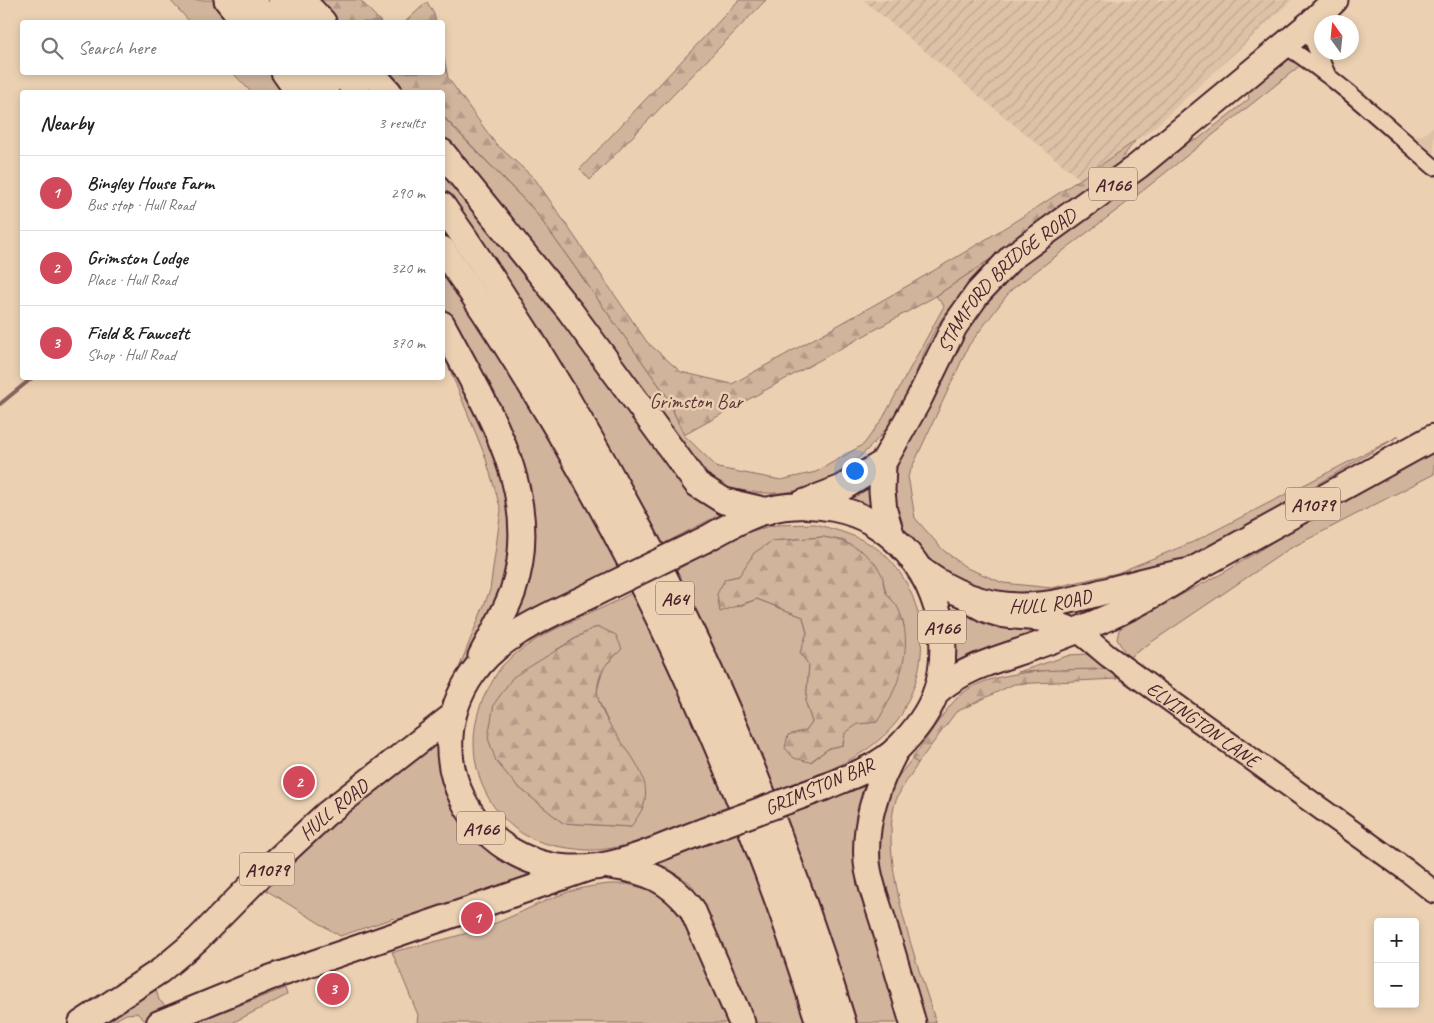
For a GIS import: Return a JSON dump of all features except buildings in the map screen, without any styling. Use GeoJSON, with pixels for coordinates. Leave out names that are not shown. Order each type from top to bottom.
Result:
{"type":"FeatureCollection","features":[{"type":"Feature","properties":{"kind":"highway"},"geometry":{"type":"LineString","coordinates":[[227,0],[243,20]]}},
{"type":"Feature","properties":{"kind":"highway"},"geometry":{"type":"LineString","coordinates":[[251,0],[267,20]]}},
{"type":"Feature","properties":{"kind":"highway"},"geometry":{"type":"LineString","coordinates":[[281,0],[297,20]]}},
{"type":"Feature","properties":{"kind":"highway"},"geometry":{"type":"LineString","coordinates":[[302,0],[321,20]]}},
{"type":"Feature","properties":{"kind":"highway","name":"STAMFORD BRIDGE ROAD"},"geometry":{"type":"LineString","coordinates":[[892,537],[884,512],[882,491],[883,463],[954,327],[986,283],[1012,257],[1138,166],[1284,45],[1335,0]]}},
{"type":"Feature","properties":{"kind":"highway"},"geometry":{"type":"LineString","coordinates":[[286,75],[297,90]]}},
{"type":"Feature","properties":{"kind":"highway"},"geometry":{"type":"LineString","coordinates":[[312,75],[324,90]]}},
{"type":"Feature","properties":{"kind":"highway"},"geometry":{"type":"LineString","coordinates":[[343,75],[355,90]]}},
{"type":"Feature","properties":{"kind":"highway"},"geometry":{"type":"LineString","coordinates":[[374,75],[387,90]]}},
{"type":"Feature","properties":{"kind":"highway"},"geometry":{"type":"LineString","coordinates":[[445,156],[570,311],[698,484],[724,501],[768,511]]}},
{"type":"Feature","properties":{"kind":"highway","name":"A64"},"geometry":{"type":"LineString","coordinates":[[445,210],[478,256],[553,375],[638,525],[691,631],[730,717],[782,841],[825,962],[844,1023]]}},
{"type":"Feature","properties":{"kind":"highway","name":"A64"},"geometry":{"type":"LineString","coordinates":[[445,254],[533,388],[579,464],[669,638],[707,719],[759,847],[819,1023]]}},
{"type":"Feature","properties":{"kind":"highway"},"geometry":{"type":"LineString","coordinates":[[445,330],[504,445],[519,492],[522,517],[522,542],[513,591],[473,673]]}},
{"type":"Feature","properties":{"kind":"highway","name":"HULL ROAD"},"geometry":{"type":"LineString","coordinates":[[936,692],[947,682],[978,665],[1077,631],[1150,598],[1191,571],[1434,437]]}},
{"type":"Feature","properties":{"kind":"highway","name":"A166"},"geometry":{"type":"LineString","coordinates":[[794,506],[842,488],[883,463]]}},
{"type":"Feature","properties":{"kind":"highway","name":"GRIMSTON BAR"},"geometry":{"type":"LineString","coordinates":[[794,506],[827,508],[849,513],[871,522],[892,537],[917,566],[930,589],[940,617],[943,658],[936,692],[922,717],[897,749],[869,767],[825,787],[599,867],[553,866],[514,853],[496,842],[479,826],[459,792],[453,772],[450,745],[454,715],[473,673],[490,654],[510,638],[605,588],[748,517],[768,511],[794,506]]}},
{"type":"Feature","properties":{"kind":"highway","name":"HULL ROAD"},"geometry":{"type":"LineString","coordinates":[[917,566],[956,593],[990,604],[1028,606],[1100,593],[1149,578],[1191,571]]}},
{"type":"Feature","properties":{"kind":"highway"},"geometry":{"type":"LineString","coordinates":[[897,749],[881,778],[875,794],[870,824],[867,863],[913,1023]]}},
{"type":"Feature","properties":{"kind":"highway"},"geometry":{"type":"LineString","coordinates":[[599,867],[646,873],[661,879],[683,897],[692,908],[742,1023]]}},
{"type":"Feature","properties":{"kind":"main road","name":"ELVINGTON LANE"},"geometry":{"type":"LineString","coordinates":[[956,593],[996,616],[1057,622],[1077,631],[1108,656],[1409,872],[1434,892]]}},
{"type":"Feature","properties":{"kind":"main road","name":"HULL ROAD"},"geometry":{"type":"LineString","coordinates":[[81,1023],[160,971],[197,940],[326,814],[454,715]]}},
{"type":"Feature","properties":{"kind":"main road"},"geometry":{"type":"LineString","coordinates":[[159,1023],[269,978],[599,867]]}},
{"type":"Feature","properties":{"kind":"street"},"geometry":{"type":"LineString","coordinates":[[1310,23],[1312,38],[1329,78]]}},
{"type":"Feature","properties":{"kind":"street"},"geometry":{"type":"LineString","coordinates":[[1284,45],[1329,78],[1434,167]]}},
{"type":"Feature","properties":{"kind":"shaded area"},"geometry":{"type":"Polygon","coordinates":[[[863,0],[1292,0],[1154,128],[1081,180],[863,0]]]}},
{"type":"Feature","properties":{"kind":"shaded area"},"geometry":{"type":"Polygon","coordinates":[[[1434,126],[1434,154],[1413,135],[1423,135],[1434,126]]]}},
{"type":"Feature","properties":{"kind":"green space"},"geometry":{"type":"Polygon","coordinates":[[[170,0],[215,0],[230,20],[188,20],[170,0]]]}},
{"type":"Feature","properties":{"kind":"green space"},"geometry":{"type":"Polygon","coordinates":[[[316,0],[360,0],[379,20],[335,20],[316,0]]]}},
{"type":"Feature","properties":{"kind":"green space"},"geometry":{"type":"Polygon","coordinates":[[[739,0],[766,0],[590,180],[580,169],[739,0]]]}},
{"type":"Feature","properties":{"kind":"green space"},"geometry":{"type":"Polygon","coordinates":[[[427,2],[436,20],[407,20],[427,2]]]}},
{"type":"Feature","properties":{"kind":"green space"},"geometry":{"type":"Polygon","coordinates":[[[1292,58],[1302,64],[1145,189],[1011,290],[969,345],[908,476],[915,518],[943,550],[967,568],[1003,583],[1052,588],[1117,573],[1193,542],[1399,436],[1216,544],[1152,573],[1016,603],[934,573],[897,526],[893,483],[900,457],[935,383],[991,289],[1183,140],[1197,140],[1249,99],[1248,93],[1261,74],[1271,66],[1292,58]]]}},
{"type":"Feature","properties":{"kind":"green space","name":"Grimston Bar"},"geometry":{"type":"Polygon","coordinates":[[[445,62],[448,78],[495,143],[535,179],[647,342],[681,372],[732,384],[886,298],[988,238],[1087,175],[1135,141],[1105,181],[936,296],[684,435],[666,395],[535,211],[445,118],[445,90],[401,90],[386,75],[445,75],[445,62]]]}},
{"type":"Feature","properties":{"kind":"green space"},"geometry":{"type":"Polygon","coordinates":[[[235,75],[271,75],[282,90],[249,90],[235,75]]]}},
{"type":"Feature","properties":{"kind":"green space"},"geometry":{"type":"Polygon","coordinates":[[[445,119],[535,211],[666,395],[684,435],[718,468],[781,480],[816,472],[864,444],[883,418],[944,306],[936,296],[1014,243],[970,286],[945,314],[932,337],[897,413],[872,445],[841,471],[823,481],[785,493],[764,493],[712,484],[445,140],[445,119]]]}},
{"type":"Feature","properties":{"kind":"green space"},"geometry":{"type":"Polygon","coordinates":[[[445,169],[723,513],[659,546],[544,342],[445,194],[445,169]]]}},
{"type":"Feature","properties":{"kind":"green space"},"geometry":{"type":"Polygon","coordinates":[[[445,268],[515,373],[622,565],[513,622],[522,588],[502,421],[445,313],[445,268]]]}},
{"type":"Feature","properties":{"kind":"green space"},"geometry":{"type":"Polygon","coordinates":[[[445,346],[505,470],[514,546],[494,616],[455,678],[490,590],[501,510],[485,456],[445,358],[445,346]]]}},
{"type":"Feature","properties":{"kind":"green space"},"geometry":{"type":"Polygon","coordinates":[[[1434,447],[1434,474],[1289,549],[1128,658],[1117,639],[1119,630],[1127,623],[1225,572],[1323,510],[1434,447]]]}},
{"type":"Feature","properties":{"kind":"green space"},"geometry":{"type":"Polygon","coordinates":[[[870,480],[878,514],[839,499],[870,480]]]}},
{"type":"Feature","properties":{"kind":"green space"},"geometry":{"type":"Polygon","coordinates":[[[815,524],[853,536],[879,550],[900,573],[910,590],[917,608],[921,647],[919,667],[914,686],[903,712],[883,737],[855,757],[839,765],[774,791],[673,572],[740,534],[775,525],[815,524]],[[823,537],[772,541],[739,576],[725,579],[737,607],[757,599],[803,617],[807,633],[800,653],[809,665],[806,703],[812,722],[806,730],[811,762],[829,748],[843,745],[844,733],[857,724],[877,722],[897,606],[886,593],[882,576],[845,541],[823,537]]]}},
{"type":"Feature","properties":{"kind":"green space"},"geometry":{"type":"Polygon","coordinates":[[[823,537],[841,541],[857,548],[865,553],[877,567],[882,575],[886,592],[897,606],[903,621],[905,651],[898,681],[877,722],[858,724],[845,733],[843,745],[829,748],[810,762],[794,758],[785,748],[788,735],[806,730],[812,722],[806,703],[809,665],[800,653],[807,633],[803,617],[757,599],[720,612],[717,594],[725,579],[739,576],[754,553],[772,541],[823,537]]]}},
{"type":"Feature","properties":{"kind":"green space"},"geometry":{"type":"Polygon","coordinates":[[[635,591],[733,805],[640,841],[602,850],[561,847],[530,838],[506,820],[492,804],[482,785],[476,765],[474,744],[476,723],[481,703],[500,669],[517,652],[549,632],[635,591]],[[599,627],[591,629],[556,650],[516,785],[563,823],[631,827],[632,758],[611,728],[596,695],[603,668],[622,649],[599,627]]]}},
{"type":"Feature","properties":{"kind":"green space"},"geometry":{"type":"Polygon","coordinates":[[[948,606],[971,616],[1053,628],[950,668],[948,606]]]}},
{"type":"Feature","properties":{"kind":"green space"},"geometry":{"type":"Polygon","coordinates":[[[599,627],[616,635],[622,649],[604,668],[598,686],[600,704],[607,720],[630,753],[645,786],[643,807],[631,827],[563,823],[516,785],[496,761],[488,738],[494,704],[513,677],[591,629],[599,627]]]}},
{"type":"Feature","properties":{"kind":"green space"},"geometry":{"type":"Polygon","coordinates":[[[1086,654],[1108,669],[1018,672],[1070,655],[1086,654]]]}},
{"type":"Feature","properties":{"kind":"green space"},"geometry":{"type":"Polygon","coordinates":[[[1108,669],[1117,679],[1014,684],[956,712],[918,763],[912,759],[951,705],[970,688],[1007,675],[1051,670],[1108,669]]]}},
{"type":"Feature","properties":{"kind":"green space"},"geometry":{"type":"Polygon","coordinates":[[[444,739],[458,803],[541,876],[397,924],[394,918],[340,936],[261,887],[389,774],[444,739]]]}},
{"type":"Feature","properties":{"kind":"green space"},"geometry":{"type":"Polygon","coordinates":[[[912,759],[918,763],[901,790],[894,807],[891,831],[892,858],[896,886],[911,945],[936,1023],[922,1023],[877,857],[886,792],[912,759]]]}},
{"type":"Feature","properties":{"kind":"green space"},"geometry":{"type":"Polygon","coordinates":[[[871,782],[859,827],[905,1023],[853,1023],[783,817],[871,782]]]}},
{"type":"Feature","properties":{"kind":"green space"},"geometry":{"type":"Polygon","coordinates":[[[743,832],[810,1023],[750,1023],[701,902],[690,883],[666,867],[649,862],[708,836],[743,832]]]}},
{"type":"Feature","properties":{"kind":"green space"},"geometry":{"type":"Polygon","coordinates":[[[627,884],[646,889],[650,886],[660,890],[686,918],[710,982],[730,1006],[737,1023],[417,1023],[418,1015],[392,952],[442,940],[491,925],[562,894],[592,886],[627,884]]]}},
{"type":"Feature","properties":{"kind":"green space"},"geometry":{"type":"Polygon","coordinates":[[[154,983],[159,1000],[170,1010],[144,1020],[137,1013],[126,1014],[110,1023],[95,1023],[154,983]]]}},
{"type":"Feature","properties":{"kind":"green space"},"geometry":{"type":"Polygon","coordinates":[[[285,988],[287,995],[232,1023],[193,1023],[285,988]]]}},
{"type":"Feature","properties":{"kind":"waterway"},"geometry":{"type":"LineString","coordinates":[[0,404],[30,380]]}},
{"type":"Feature","properties":{"kind":"place","name":"Grimston Lodge"},"geometry":{"type":"Point","coordinates":[299,782]}},
{"type":"Feature","properties":{"kind":"place","name":"Bingley House Farm"},"geometry":{"type":"Point","coordinates":[477,918]}},
{"type":"Feature","properties":{"kind":"place","name":"Field & Fawcett"},"geometry":{"type":"Point","coordinates":[333,989]}}]}
